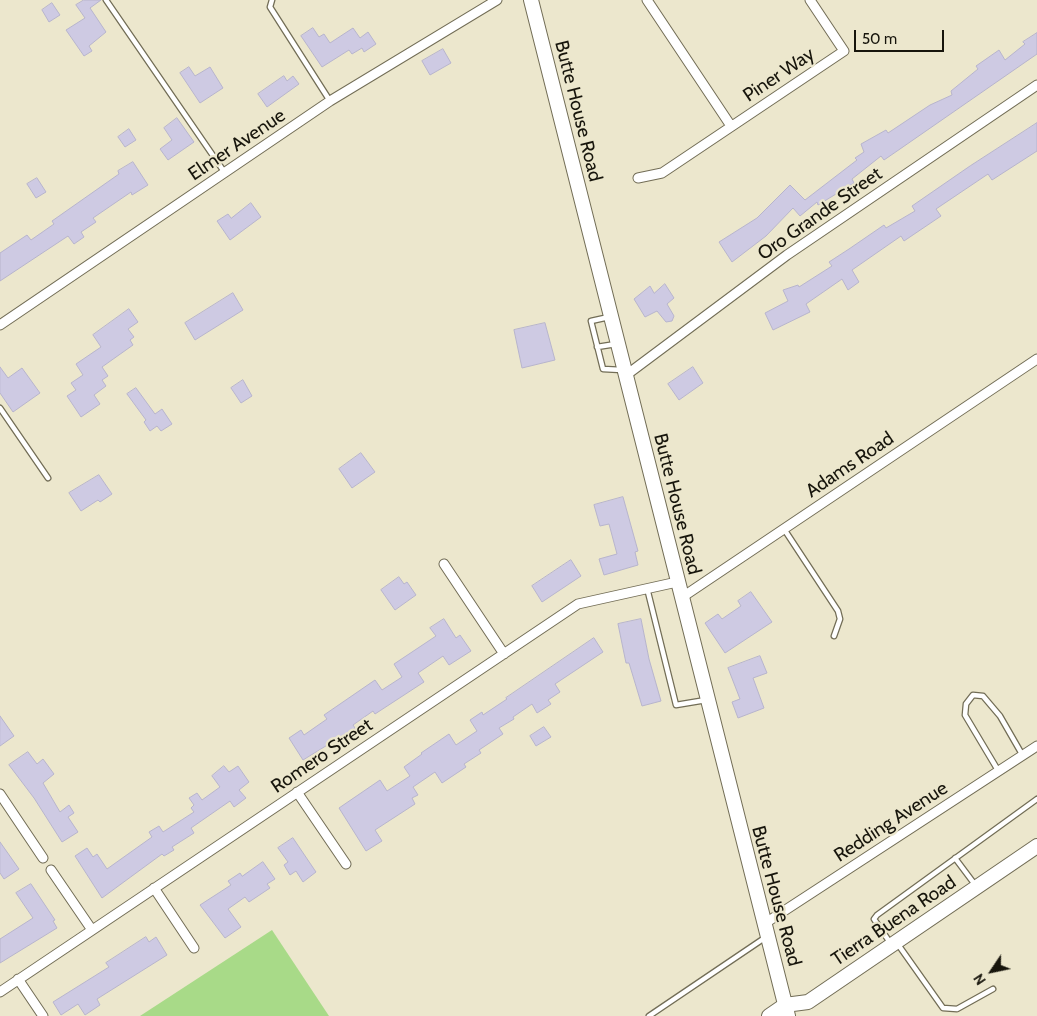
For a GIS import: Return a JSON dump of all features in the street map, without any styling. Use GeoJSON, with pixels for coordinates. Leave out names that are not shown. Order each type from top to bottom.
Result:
{"type":"FeatureCollection","features":[{"type":"Feature","properties":{"kind":"main road","name":"Butte House Road"},"geometry":{"type":"LineString","coordinates":[[531,0],[765,930],[787,1010]]}},
{"type":"Feature","properties":{"kind":"main road","name":"Tierra Buena Road"},"geometry":{"type":"LineString","coordinates":[[769,1016],[808,1002],[1037,846]]}},
{"type":"Feature","properties":{"kind":"street","name":"Elmer Avenue"},"geometry":{"type":"LineString","coordinates":[[0,325],[330,101],[497,0]]}},
{"type":"Feature","properties":{"kind":"street"},"geometry":{"type":"LineString","coordinates":[[648,0],[731,126]]}},
{"type":"Feature","properties":{"kind":"street","name":"Piner Way"},"geometry":{"type":"LineString","coordinates":[[638,178],[662,173],[844,51],[810,0]]}},
{"type":"Feature","properties":{"kind":"street","name":"Oro Grande Street"},"geometry":{"type":"LineString","coordinates":[[625,373],[787,255],[1037,85]]}},
{"type":"Feature","properties":{"kind":"street","name":"Adams Road"},"geometry":{"type":"LineString","coordinates":[[681,598],[1037,359]]}},
{"type":"Feature","properties":{"kind":"street"},"geometry":{"type":"LineString","coordinates":[[444,564],[504,654]]}},
{"type":"Feature","properties":{"kind":"street","name":"Romero Street"},"geometry":{"type":"LineString","coordinates":[[0,992],[578,604],[677,582]]}},
{"type":"Feature","properties":{"kind":"street","name":"Redding Avenue"},"geometry":{"type":"LineString","coordinates":[[765,930],[1037,746]]}},
{"type":"Feature","properties":{"kind":"street"},"geometry":{"type":"LineString","coordinates":[[298,792],[346,864]]}},
{"type":"Feature","properties":{"kind":"street"},"geometry":{"type":"LineString","coordinates":[[0,794],[43,858]]}},
{"type":"Feature","properties":{"kind":"street"},"geometry":{"type":"LineString","coordinates":[[51,870],[92,930]]}},
{"type":"Feature","properties":{"kind":"street"},"geometry":{"type":"LineString","coordinates":[[154,888],[194,948]]}},
{"type":"Feature","properties":{"kind":"street"},"geometry":{"type":"LineString","coordinates":[[18,980],[43,1016]]}},
{"type":"Feature","properties":{"kind":"lane"},"geometry":{"type":"LineString","coordinates":[[106,0],[225,173]]}},
{"type":"Feature","properties":{"kind":"lane"},"geometry":{"type":"LineString","coordinates":[[272,0],[270,7],[286,35],[330,101]]}},
{"type":"Feature","properties":{"kind":"lane"},"geometry":{"type":"LineString","coordinates":[[610,316],[591,321],[597,347],[603,369],[625,373]]}},
{"type":"Feature","properties":{"kind":"lane"},"geometry":{"type":"LineString","coordinates":[[597,347],[617,344]]}},
{"type":"Feature","properties":{"kind":"lane"},"geometry":{"type":"LineString","coordinates":[[0,408],[48,478]]}},
{"type":"Feature","properties":{"kind":"lane"},"geometry":{"type":"LineString","coordinates":[[784,529],[838,611],[840,619],[834,636]]}},
{"type":"Feature","properties":{"kind":"lane"},"geometry":{"type":"LineString","coordinates":[[647,588],[676,705],[707,700]]}},
{"type":"Feature","properties":{"kind":"lane"},"geometry":{"type":"LineString","coordinates":[[999,772],[965,715],[966,704],[973,695],[983,696],[1000,716],[1023,756]]}},
{"type":"Feature","properties":{"kind":"lane"},"geometry":{"type":"LineString","coordinates":[[993,989],[957,1009],[943,1008],[874,919],[876,915],[1037,799]]}},
{"type":"Feature","properties":{"kind":"lane"},"geometry":{"type":"LineString","coordinates":[[956,858],[976,888]]}},
{"type":"Feature","properties":{"kind":"lane"},"geometry":{"type":"LineString","coordinates":[[649,1016],[765,930]]}},
{"type":"Feature","properties":{"kind":"green space"},"geometry":{"type":"Polygon","coordinates":[[[272,930],[329,1016],[140,1016],[272,930]]]}},
{"type":"Feature","properties":{"kind":"building"},"geometry":{"type":"Polygon","coordinates":[[[84,0],[101,0],[90,8],[106,32],[89,46],[92,51],[84,56],[66,30],[85,18],[76,5],[84,0]]]}},
{"type":"Feature","properties":{"kind":"building"},"geometry":{"type":"Polygon","coordinates":[[[52,3],[60,15],[49,22],[42,10],[52,3]]]}},
{"type":"Feature","properties":{"kind":"building"},"geometry":{"type":"Polygon","coordinates":[[[313,28],[319,37],[324,34],[330,43],[353,28],[360,38],[368,32],[376,44],[364,52],[362,48],[352,54],[349,50],[322,67],[301,36],[313,28]]]}},
{"type":"Feature","properties":{"kind":"building"},"geometry":{"type":"Polygon","coordinates":[[[1037,33],[1037,54],[884,160],[881,156],[852,179],[854,183],[818,205],[817,202],[800,216],[793,208],[766,236],[732,262],[719,242],[757,218],[790,185],[805,200],[857,160],[855,158],[864,152],[861,144],[886,130],[888,133],[930,105],[952,95],[951,91],[978,69],[976,66],[999,50],[1005,60],[1025,44],[1023,42],[1037,33]]]}},
{"type":"Feature","properties":{"kind":"building"},"geometry":{"type":"Polygon","coordinates":[[[443,49],[451,63],[430,75],[422,61],[443,49]]]}},
{"type":"Feature","properties":{"kind":"building"},"geometry":{"type":"Polygon","coordinates":[[[189,67],[195,76],[210,67],[223,88],[200,103],[180,73],[189,67]]]}},
{"type":"Feature","properties":{"kind":"building"},"geometry":{"type":"Polygon","coordinates":[[[284,76],[287,81],[293,76],[299,84],[267,107],[258,94],[284,76]]]}},
{"type":"Feature","properties":{"kind":"building"},"geometry":{"type":"Polygon","coordinates":[[[177,118],[194,142],[168,160],[160,149],[172,140],[164,128],[177,118]]]}},
{"type":"Feature","properties":{"kind":"building"},"geometry":{"type":"Polygon","coordinates":[[[1037,123],[1037,151],[992,180],[988,174],[936,209],[941,216],[904,241],[901,236],[852,270],[859,282],[848,290],[842,279],[806,304],[810,312],[773,330],[765,313],[788,301],[783,290],[798,285],[799,287],[832,266],[829,262],[884,225],[886,228],[915,211],[912,206],[1037,123]]]}},
{"type":"Feature","properties":{"kind":"building"},"geometry":{"type":"Polygon","coordinates":[[[129,129],[136,140],[125,147],[118,137],[129,129]]]}},
{"type":"Feature","properties":{"kind":"building"},"geometry":{"type":"Polygon","coordinates":[[[133,162],[148,185],[132,195],[131,192],[93,218],[96,222],[81,232],[84,237],[74,244],[68,236],[0,281],[0,253],[27,235],[31,240],[54,224],[52,221],[119,174],[118,171],[133,162]]]}},
{"type":"Feature","properties":{"kind":"building"},"geometry":{"type":"Polygon","coordinates":[[[37,178],[46,192],[36,198],[27,184],[37,178]]]}},
{"type":"Feature","properties":{"kind":"building"},"geometry":{"type":"Polygon","coordinates":[[[251,203],[261,217],[230,240],[217,221],[228,214],[231,218],[251,203]]]}},
{"type":"Feature","properties":{"kind":"building"},"geometry":{"type":"Polygon","coordinates":[[[665,284],[674,298],[667,304],[674,316],[672,321],[666,322],[657,311],[645,317],[634,299],[650,286],[654,293],[665,284]]]}},
{"type":"Feature","properties":{"kind":"building"},"geometry":{"type":"Polygon","coordinates":[[[233,293],[243,310],[195,340],[185,323],[233,293]]]}},
{"type":"Feature","properties":{"kind":"building"},"geometry":{"type":"Polygon","coordinates":[[[129,309],[138,322],[128,329],[134,337],[130,340],[133,345],[102,367],[108,376],[102,380],[106,386],[94,395],[100,404],[81,417],[67,396],[76,390],[71,383],[83,375],[76,364],[101,347],[93,335],[129,309]]]}},
{"type":"Feature","properties":{"kind":"building"},"geometry":{"type":"Polygon","coordinates":[[[545,323],[555,360],[522,368],[514,330],[545,323]]]}},
{"type":"Feature","properties":{"kind":"building"},"geometry":{"type":"Polygon","coordinates":[[[0,367],[8,378],[22,368],[40,393],[13,412],[0,393],[0,367]]]}},
{"type":"Feature","properties":{"kind":"building"},"geometry":{"type":"Polygon","coordinates":[[[693,367],[703,383],[679,400],[668,384],[693,367]]]}},
{"type":"Feature","properties":{"kind":"building"},"geometry":{"type":"Polygon","coordinates":[[[243,380],[252,396],[241,403],[231,388],[243,380]]]}},
{"type":"Feature","properties":{"kind":"building"},"geometry":{"type":"Polygon","coordinates":[[[136,388],[155,414],[162,409],[172,424],[161,431],[157,426],[150,431],[144,422],[146,420],[127,394],[136,388]]]}},
{"type":"Feature","properties":{"kind":"building"},"geometry":{"type":"Polygon","coordinates":[[[361,453],[375,472],[352,488],[339,469],[361,453]]]}},
{"type":"Feature","properties":{"kind":"building"},"geometry":{"type":"Polygon","coordinates":[[[99,475],[112,494],[81,511],[69,493],[99,475]]]}},
{"type":"Feature","properties":{"kind":"building"},"geometry":{"type":"Polygon","coordinates":[[[623,497],[638,551],[635,552],[638,565],[604,575],[599,559],[617,554],[609,524],[600,526],[594,505],[623,497]]]}},
{"type":"Feature","properties":{"kind":"building"},"geometry":{"type":"Polygon","coordinates":[[[571,560],[581,576],[542,602],[532,586],[571,560]]]}},
{"type":"Feature","properties":{"kind":"building"},"geometry":{"type":"Polygon","coordinates":[[[399,577],[404,584],[407,582],[416,595],[395,610],[381,590],[399,577]]]}},
{"type":"Feature","properties":{"kind":"building"},"geometry":{"type":"Polygon","coordinates":[[[751,592],[772,622],[725,653],[705,623],[718,614],[722,619],[741,606],[738,601],[751,592]]]}},
{"type":"Feature","properties":{"kind":"building"},"geometry":{"type":"Polygon","coordinates":[[[444,619],[456,638],[460,635],[471,651],[449,665],[443,656],[418,673],[424,682],[375,714],[373,711],[353,725],[355,728],[303,760],[289,738],[301,730],[304,735],[327,719],[324,715],[375,680],[382,690],[402,677],[394,664],[436,636],[430,628],[444,619]]]}},
{"type":"Feature","properties":{"kind":"building"},"geometry":{"type":"Polygon","coordinates":[[[641,619],[649,659],[661,701],[642,706],[629,663],[626,663],[618,624],[641,619]]]}},
{"type":"Feature","properties":{"kind":"building"},"geometry":{"type":"Polygon","coordinates":[[[594,638],[603,652],[555,684],[560,692],[548,700],[551,704],[537,713],[532,704],[513,717],[514,719],[499,728],[503,734],[479,750],[481,753],[464,764],[466,767],[442,783],[435,772],[413,787],[418,795],[412,798],[415,804],[375,830],[382,841],[366,851],[339,808],[380,780],[387,791],[410,776],[404,767],[421,753],[449,734],[456,745],[477,731],[470,720],[482,712],[483,715],[594,638]]]}},
{"type":"Feature","properties":{"kind":"building"},"geometry":{"type":"Polygon","coordinates":[[[760,656],[767,673],[753,678],[764,708],[738,718],[732,702],[740,699],[728,668],[760,656]]]}},
{"type":"Feature","properties":{"kind":"building"},"geometry":{"type":"Polygon","coordinates":[[[0,716],[14,736],[0,746],[0,716]]]}},
{"type":"Feature","properties":{"kind":"building"},"geometry":{"type":"Polygon","coordinates":[[[544,727],[551,737],[536,746],[530,736],[544,727]]]}},
{"type":"Feature","properties":{"kind":"building"},"geometry":{"type":"Polygon","coordinates":[[[28,752],[37,764],[43,759],[54,774],[43,783],[60,812],[69,805],[74,813],[68,817],[78,832],[62,842],[34,798],[9,765],[28,752]]]}},
{"type":"Feature","properties":{"kind":"building"},"geometry":{"type":"Polygon","coordinates":[[[224,766],[229,772],[238,766],[249,782],[239,790],[246,798],[234,807],[230,801],[191,828],[194,833],[172,847],[174,850],[164,856],[162,854],[102,898],[75,856],[87,848],[93,857],[97,854],[107,869],[152,837],[149,832],[159,826],[163,832],[194,812],[191,808],[194,805],[189,798],[197,793],[202,800],[220,787],[212,776],[224,766]]]}},
{"type":"Feature","properties":{"kind":"building"},"geometry":{"type":"Polygon","coordinates":[[[293,838],[316,872],[303,882],[296,871],[290,875],[284,865],[288,862],[278,848],[293,838]]]}},
{"type":"Feature","properties":{"kind":"building"},"geometry":{"type":"Polygon","coordinates":[[[0,842],[19,869],[4,879],[0,873],[0,842]]]}},
{"type":"Feature","properties":{"kind":"building"},"geometry":{"type":"Polygon","coordinates":[[[263,862],[275,879],[267,884],[270,888],[249,902],[245,897],[228,909],[241,927],[225,938],[200,905],[231,885],[228,881],[240,873],[242,876],[263,862]]]}},
{"type":"Feature","properties":{"kind":"building"},"geometry":{"type":"Polygon","coordinates":[[[31,884],[55,920],[53,921],[57,928],[0,963],[0,939],[33,918],[16,893],[31,884]]]}},
{"type":"Feature","properties":{"kind":"building"},"geometry":{"type":"Polygon","coordinates":[[[146,937],[149,942],[156,937],[167,955],[97,999],[100,1005],[85,1015],[78,1004],[61,1015],[53,1002],[109,967],[106,963],[146,937]]]}}]}
